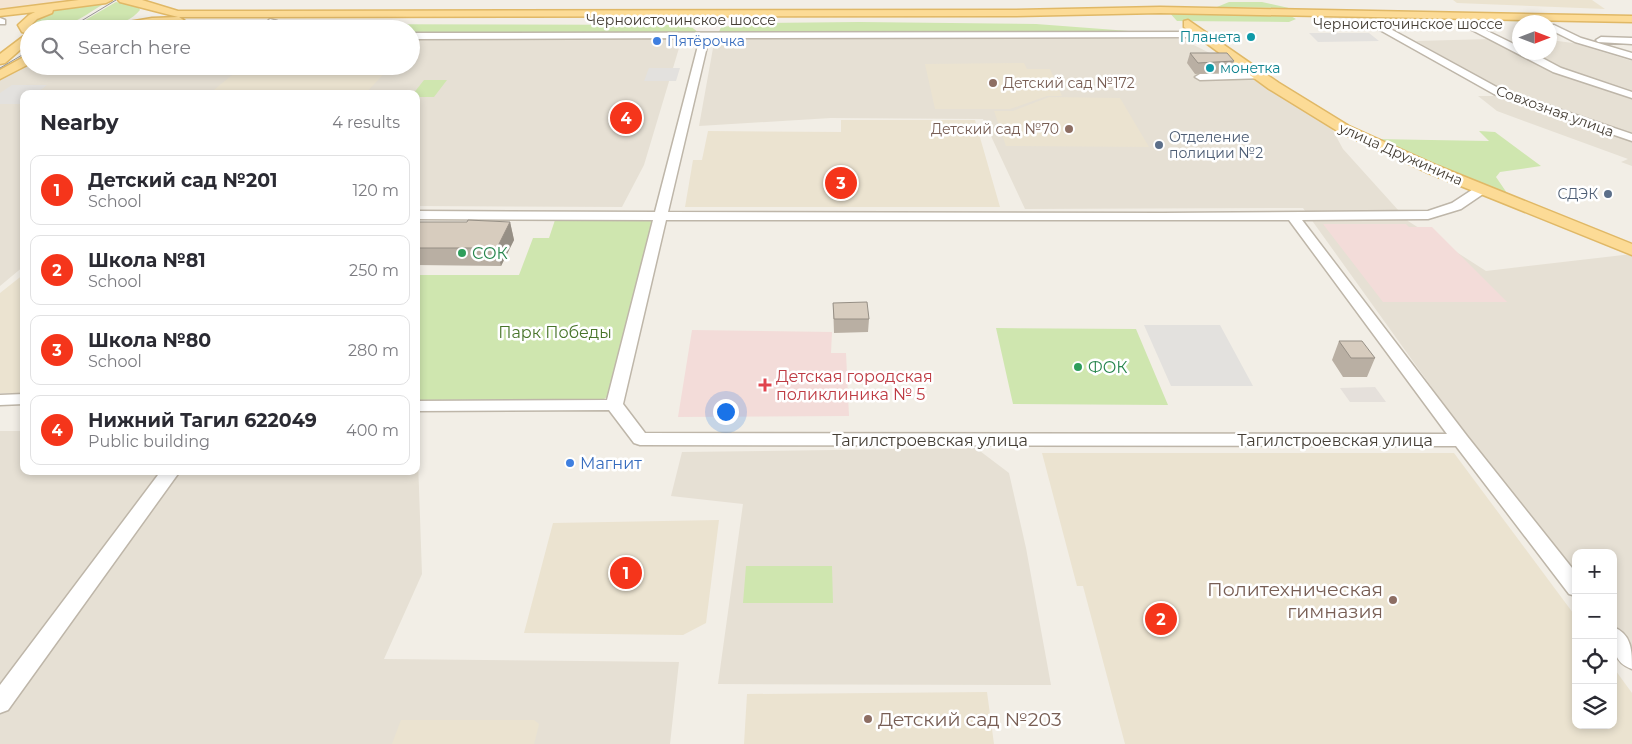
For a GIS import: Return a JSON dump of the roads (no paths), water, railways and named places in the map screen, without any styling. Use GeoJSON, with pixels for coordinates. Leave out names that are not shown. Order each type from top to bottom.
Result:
{"type":"FeatureCollection","features":[{"type":"Feature","properties":{"kind":"main road"},"geometry":{"type":"LineString","coordinates":[[0,19],[72,4],[106,0]]}},
{"type":"Feature","properties":{"kind":"main road","name":"Черноисточинское шоссе"},"geometry":{"type":"LineString","coordinates":[[124,0],[178,14],[249,17],[935,17],[1188,24]]}},
{"type":"Feature","properties":{"kind":"main road"},"geometry":{"type":"LineString","coordinates":[[29,20],[72,4]]}},
{"type":"Feature","properties":{"kind":"main road","name":"Черноисточинское шоссе"},"geometry":{"type":"LineString","coordinates":[[132,20],[147,11],[148,5]]}},
{"type":"Feature","properties":{"kind":"main road","name":"Черноисточинское шоссе"},"geometry":{"type":"LineString","coordinates":[[1108,10],[1096,15],[1102,20],[1116,23]]}},
{"type":"Feature","properties":{"kind":"main road","name":"Черноисточинское шоссе"},"geometry":{"type":"LineString","coordinates":[[935,17],[1108,10],[1282,11],[1365,20],[1512,24]]}},
{"type":"Feature","properties":{"kind":"main road","name":"Черноисточинское шоссе"},"geometry":{"type":"LineString","coordinates":[[1282,11],[1303,17],[1304,21],[1297,24]]}},
{"type":"Feature","properties":{"kind":"main road","name":"Черноисточинское шоссе"},"geometry":{"type":"LineString","coordinates":[[191,20],[249,17],[273,20],[623,16]]}},
{"type":"Feature","properties":{"kind":"main road"},"geometry":{"type":"LineString","coordinates":[[0,19],[20,28]]}},
{"type":"Feature","properties":{"kind":"main road","name":"Черноисточинское шоссе"},"geometry":{"type":"LineString","coordinates":[[1223,24],[1297,24],[1365,20],[1632,19]]}},
{"type":"Feature","properties":{"kind":"main road","name":"улица Дружинина"},"geometry":{"type":"LineString","coordinates":[[1188,24],[1205,29],[1255,80],[1344,130],[1632,250]]}},
{"type":"Feature","properties":{"kind":"main road"},"geometry":{"type":"LineString","coordinates":[[1557,26],[1632,26]]}},
{"type":"Feature","properties":{"kind":"main road"},"geometry":{"type":"LineString","coordinates":[[0,60],[20,45]]}},
{"type":"Feature","properties":{"kind":"main road"},"geometry":{"type":"LineString","coordinates":[[0,75],[20,63]]}},
{"type":"Feature","properties":{"kind":"street","name":"Совхозная улица"},"geometry":{"type":"LineString","coordinates":[[1365,20],[1498,92],[1632,138]]}},
{"type":"Feature","properties":{"kind":"street"},"geometry":{"type":"LineString","coordinates":[[1473,28],[1512,48]]}},
{"type":"Feature","properties":{"kind":"street"},"geometry":{"type":"LineString","coordinates":[[420,36],[705,36],[1205,29]]}},
{"type":"Feature","properties":{"kind":"street"},"geometry":{"type":"LineString","coordinates":[[1557,29],[1578,40],[1632,56]]}},
{"type":"Feature","properties":{"kind":"street"},"geometry":{"type":"LineString","coordinates":[[420,406],[614,405],[705,36]]}},
{"type":"Feature","properties":{"kind":"street"},"geometry":{"type":"LineString","coordinates":[[1578,40],[1632,41]]}},
{"type":"Feature","properties":{"kind":"street"},"geometry":{"type":"LineString","coordinates":[[1537,60],[1557,70],[1632,95]]}},
{"type":"Feature","properties":{"kind":"street"},"geometry":{"type":"LineString","coordinates":[[1200,77],[1255,80]]}},
{"type":"Feature","properties":{"kind":"street"},"geometry":{"type":"LineString","coordinates":[[420,215],[1163,217],[1440,214],[1470,199],[1482,189]]}},
{"type":"Feature","properties":{"kind":"street"},"geometry":{"type":"LineString","coordinates":[[1292,215],[1461,440],[1572,583]]}},
{"type":"Feature","properties":{"kind":"street"},"geometry":{"type":"LineString","coordinates":[[0,400],[20,399]]}},
{"type":"Feature","properties":{"kind":"street","name":"Тагилстроевская улица"},"geometry":{"type":"LineString","coordinates":[[614,405],[640,440],[1461,440]]}},
{"type":"Feature","properties":{"kind":"street"},"geometry":{"type":"LineString","coordinates":[[0,703],[168,475]]}},
{"type":"Feature","properties":{"kind":"street"},"geometry":{"type":"LineString","coordinates":[[1615,639],[1632,660]]}},
{"type":"Feature","properties":{"kind":"tram line"},"geometry":{"type":"LineString","coordinates":[[83,20],[116,0]]}},
{"type":"Feature","properties":{"kind":"tram line"},"geometry":{"type":"LineString","coordinates":[[0,68],[20,56]]}},
{"type":"Feature","properties":{"kind":"place","name":"Планета"},"geometry":{"type":"Point","coordinates":[1251,37]}},
{"type":"Feature","properties":{"kind":"place","name":"Пятёрочка"},"geometry":{"type":"Point","coordinates":[657,41]}},
{"type":"Feature","properties":{"kind":"place","name":"монетка"},"geometry":{"type":"Point","coordinates":[1210,68]}},
{"type":"Feature","properties":{"kind":"place","name":"Детский сад №172"},"geometry":{"type":"Point","coordinates":[993,83]}},
{"type":"Feature","properties":{"kind":"place","name":"Нижний Тагил 622049"},"geometry":{"type":"Point","coordinates":[626,118]}},
{"type":"Feature","properties":{"kind":"place","name":"Детский сад №70"},"geometry":{"type":"Point","coordinates":[1069,129]}},
{"type":"Feature","properties":{"kind":"place","name":"Отделение полиции №2"},"geometry":{"type":"Point","coordinates":[1159,145]}},
{"type":"Feature","properties":{"kind":"place","name":"Школа №80"},"geometry":{"type":"Point","coordinates":[841,183]}},
{"type":"Feature","properties":{"kind":"place","name":"СДЭК"},"geometry":{"type":"Point","coordinates":[1608,194]}},
{"type":"Feature","properties":{"kind":"place","name":"СОК"},"geometry":{"type":"Point","coordinates":[462,253]}},
{"type":"Feature","properties":{"kind":"place","name":"ФОК"},"geometry":{"type":"Point","coordinates":[1078,367]}},
{"type":"Feature","properties":{"kind":"place","name":"Детская городская поликлиника № 5"},"geometry":{"type":"Point","coordinates":[765,385]}},
{"type":"Feature","properties":{"kind":"place","name":"Магнит"},"geometry":{"type":"Point","coordinates":[570,463]}},
{"type":"Feature","properties":{"kind":"place","name":"Детский сад №201"},"geometry":{"type":"Point","coordinates":[626,573]}},
{"type":"Feature","properties":{"kind":"place","name":"Политехническая гимназия"},"geometry":{"type":"Point","coordinates":[1393,600]}},
{"type":"Feature","properties":{"kind":"place","name":"Школа №81"},"geometry":{"type":"Point","coordinates":[1161,619]}},
{"type":"Feature","properties":{"kind":"place","name":"Детский сад №203"},"geometry":{"type":"Point","coordinates":[868,719]}},
{"type":"Feature","properties":{"kind":"park label","name":"Парк Победы"},"geometry":{"type":"Point","coordinates":[555,332]}}]}
